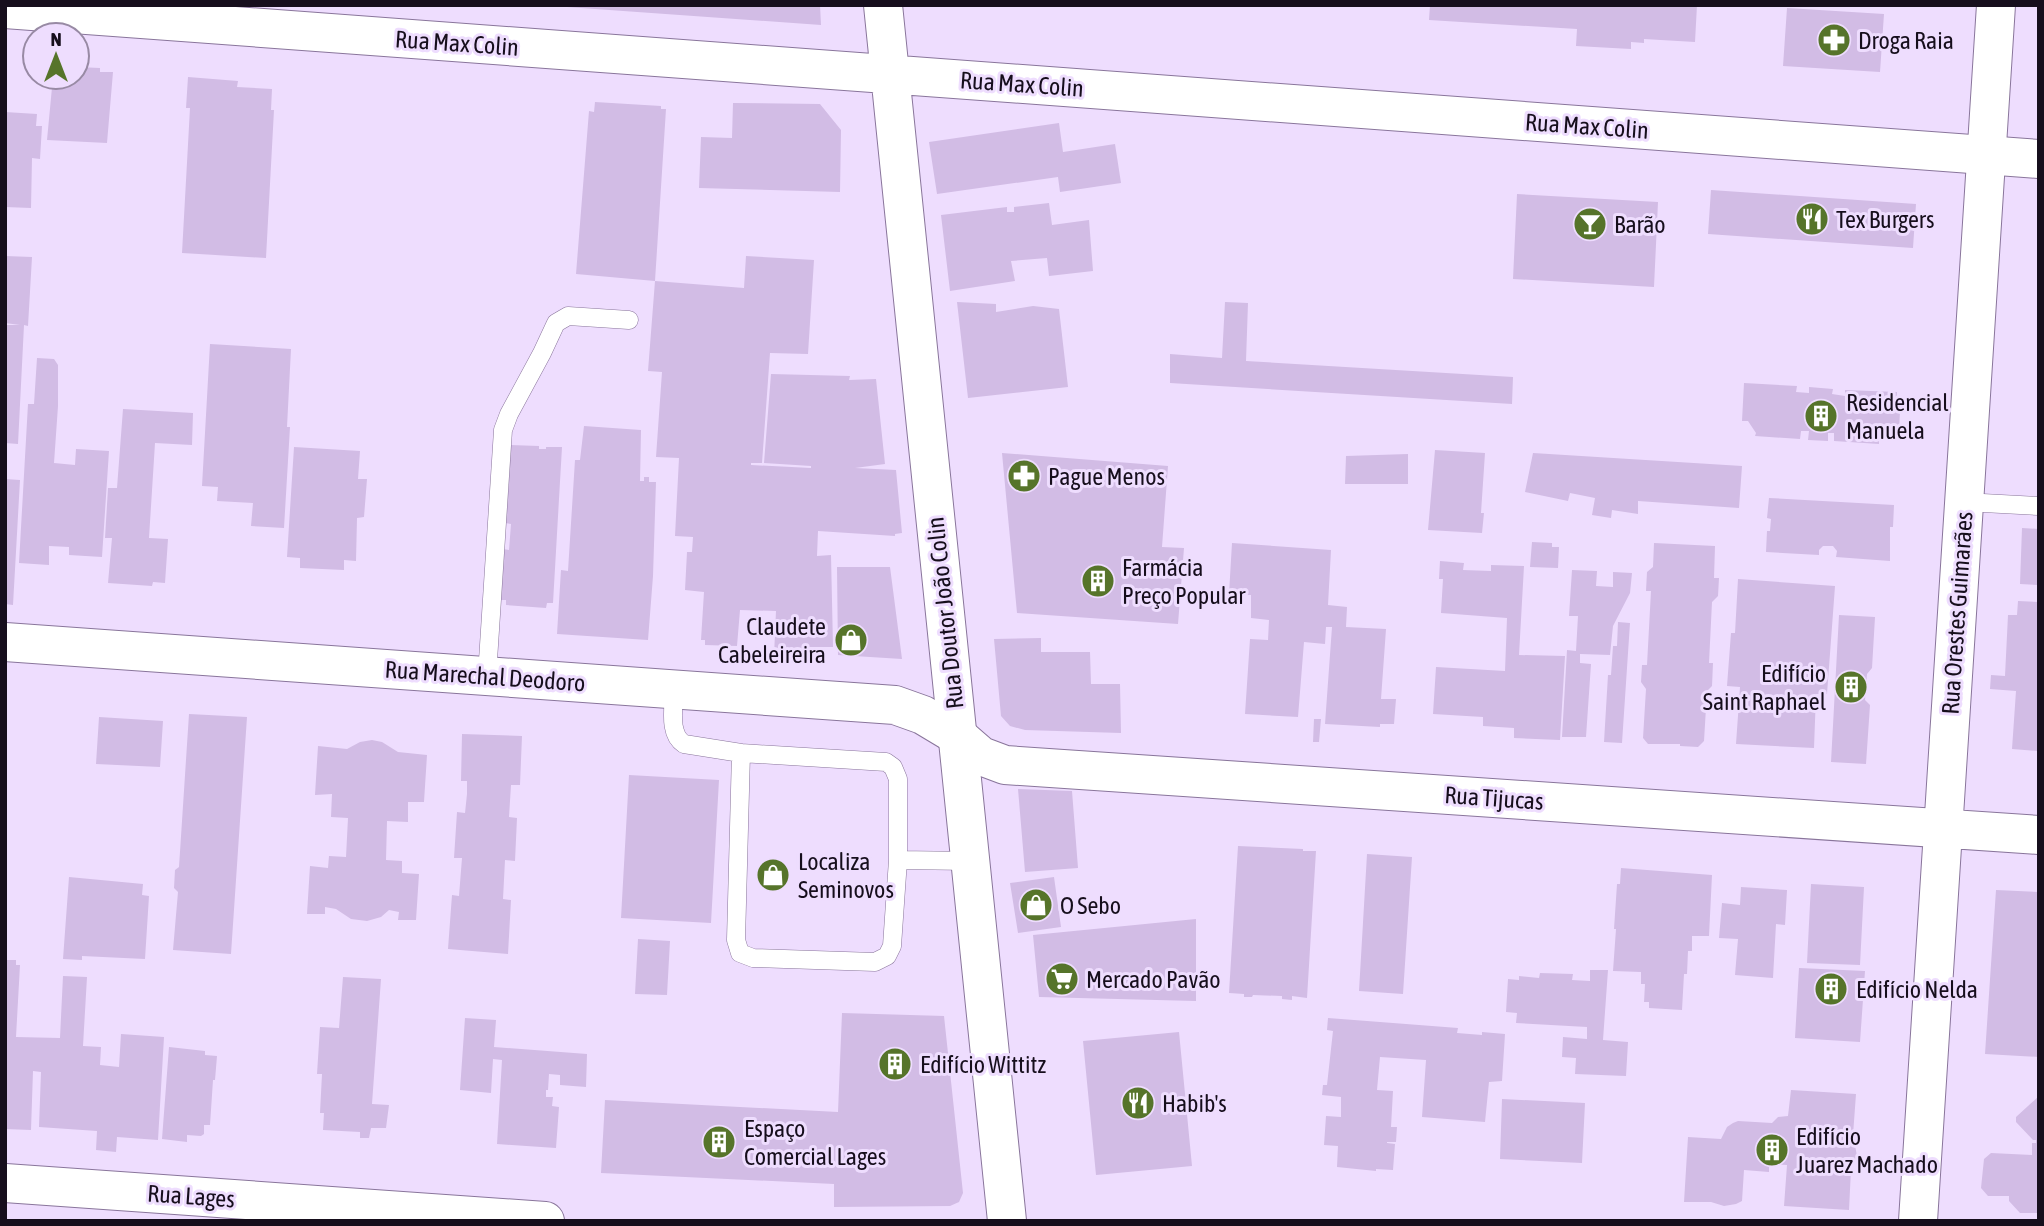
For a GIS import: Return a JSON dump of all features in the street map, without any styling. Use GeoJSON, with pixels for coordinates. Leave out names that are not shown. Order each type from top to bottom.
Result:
{"type":"FeatureCollection","features":[{"type":"Feature","properties":{"kind":"main road","name":"Rua Doutor João Colin"},"geometry":{"type":"LineString","coordinates":[[883,5],[1007,1221]]}},
{"type":"Feature","properties":{"kind":"main road","name":"Rua Orestes Guimarães"},"geometry":{"type":"LineString","coordinates":[[1918,1221],[1996,5]]}},
{"type":"Feature","properties":{"kind":"main road","name":"Rua Max Colin"},"geometry":{"type":"LineString","coordinates":[[5,9],[2039,159]]}},
{"type":"Feature","properties":{"kind":"main road","name":"Rua Marechal Deodoro"},"geometry":{"type":"LineString","coordinates":[[5,642],[895,705],[923,715],[958,736]]}},
{"type":"Feature","properties":{"kind":"main road","name":"Rua Tijucas"},"geometry":{"type":"LineString","coordinates":[[958,736],[981,756],[1005,765],[2039,835]]}},
{"type":"Feature","properties":{"kind":"main road","name":"Rua Lages"},"geometry":{"type":"LineString","coordinates":[[5,1183],[545,1221]]}},
{"type":"Feature","properties":{"kind":"lane"},"geometry":{"type":"LineString","coordinates":[[486,676],[503,429],[509,414],[556,323],[568,316],[629,320]]}},
{"type":"Feature","properties":{"kind":"lane"},"geometry":{"type":"LineString","coordinates":[[1964,502],[2039,506]]}},
{"type":"Feature","properties":{"kind":"lane"},"geometry":{"type":"LineString","coordinates":[[674,690],[674,731],[677,739],[684,744],[741,753],[886,762],[893,767],[898,779],[898,860],[892,946],[887,957],[875,962],[752,958],[740,953],[736,940],[741,753]]}},
{"type":"Feature","properties":{"kind":"lane"},"geometry":{"type":"LineString","coordinates":[[898,860],[971,861]]}},
{"type":"Feature","properties":{"kind":"building"},"geometry":{"type":"Polygon","coordinates":[[[820,5],[821,25],[567,7],[820,5]]]}},
{"type":"Feature","properties":{"kind":"building"},"geometry":{"type":"Polygon","coordinates":[[[1430,5],[1697,5],[1695,42],[1644,39],[1644,43],[1631,42],[1631,49],[1576,46],[1577,29],[1429,20],[1430,5]]]}},
{"type":"Feature","properties":{"kind":"building","name":"Droga Raia"},"geometry":{"type":"Polygon","coordinates":[[[1787,8],[1884,14],[1880,72],[1783,66],[1787,8]]]}},
{"type":"Feature","properties":{"kind":"building"},"geometry":{"type":"Polygon","coordinates":[[[91,68],[100,68],[100,72],[113,72],[107,143],[47,140],[52,91],[91,91],[91,68]]]}},
{"type":"Feature","properties":{"kind":"building"},"geometry":{"type":"Polygon","coordinates":[[[188,77],[238,81],[237,87],[272,89],[271,110],[274,110],[266,258],[182,253],[190,108],[186,108],[188,77]]]}},
{"type":"Feature","properties":{"kind":"building"},"geometry":{"type":"Polygon","coordinates":[[[595,102],[661,106],[661,109],[666,109],[655,281],[576,274],[589,111],[594,112],[595,102]]]}},
{"type":"Feature","properties":{"kind":"building"},"geometry":{"type":"Polygon","coordinates":[[[733,103],[820,104],[841,130],[840,192],[699,188],[701,137],[732,138],[733,103]]]}},
{"type":"Feature","properties":{"kind":"building"},"geometry":{"type":"Polygon","coordinates":[[[5,112],[37,114],[36,126],[42,126],[40,159],[32,158],[31,208],[5,207],[5,112]]]}},
{"type":"Feature","properties":{"kind":"building"},"geometry":{"type":"Polygon","coordinates":[[[1059,123],[1063,152],[1115,144],[1121,183],[1060,192],[1058,177],[937,194],[929,142],[1059,123]]]}},
{"type":"Feature","properties":{"kind":"building","name":"Tex Burgers"},"geometry":{"type":"Polygon","coordinates":[[[1711,190],[1916,204],[1913,248],[1708,234],[1711,190]]]}},
{"type":"Feature","properties":{"kind":"building"},"geometry":{"type":"Polygon","coordinates":[[[1517,194],[1658,202],[1654,287],[1513,279],[1517,194]]]}},
{"type":"Feature","properties":{"kind":"building"},"geometry":{"type":"Polygon","coordinates":[[[1049,203],[1052,225],[1089,220],[1093,271],[1049,276],[1047,258],[1011,261],[1015,281],[950,291],[941,215],[1007,207],[1007,212],[1014,212],[1014,207],[1049,203]]]}},
{"type":"Feature","properties":{"kind":"building"},"geometry":{"type":"Polygon","coordinates":[[[5,256],[32,257],[28,326],[24,325],[18,444],[5,443],[5,325],[20,325],[5,323],[5,256]]]}},
{"type":"Feature","properties":{"kind":"building"},"geometry":{"type":"Polygon","coordinates":[[[746,256],[814,260],[808,354],[770,353],[762,463],[751,465],[811,468],[764,463],[771,374],[850,376],[849,380],[876,379],[885,464],[855,468],[896,470],[902,533],[895,536],[818,531],[817,556],[831,555],[833,647],[804,647],[804,655],[774,656],[776,611],[740,610],[737,646],[705,645],[705,640],[701,640],[704,592],[685,590],[687,552],[692,552],[693,537],[675,536],[679,458],[656,457],[662,372],[648,371],[655,281],[744,288],[746,256]]]}},
{"type":"Feature","properties":{"kind":"building"},"geometry":{"type":"Polygon","coordinates":[[[957,302],[996,304],[996,312],[1033,306],[1059,309],[1068,387],[968,398],[957,302]]]}},
{"type":"Feature","properties":{"kind":"building"},"geometry":{"type":"Polygon","coordinates":[[[1225,302],[1248,303],[1246,361],[1513,377],[1512,404],[1170,383],[1170,354],[1222,358],[1225,302]]]}},
{"type":"Feature","properties":{"kind":"building"},"geometry":{"type":"Polygon","coordinates":[[[210,344],[291,349],[284,528],[251,526],[253,503],[217,501],[218,487],[202,486],[210,344]]]}},
{"type":"Feature","properties":{"kind":"building"},"geometry":{"type":"Polygon","coordinates":[[[37,358],[54,359],[58,365],[54,463],[75,465],[76,449],[109,451],[102,557],[69,555],[69,547],[49,546],[49,565],[19,563],[28,404],[34,404],[37,358]]]}},
{"type":"Feature","properties":{"kind":"building","name":"Residencial Manuela"},"geometry":{"type":"Polygon","coordinates":[[[1744,383],[1797,386],[1796,392],[1809,393],[1809,387],[1833,389],[1832,394],[1845,396],[1845,390],[1897,392],[1899,431],[1889,430],[1879,444],[1834,441],[1834,433],[1828,433],[1828,441],[1808,440],[1809,431],[1801,431],[1800,439],[1755,436],[1756,433],[1748,421],[1742,421],[1744,383]]]}},
{"type":"Feature","properties":{"kind":"building"},"geometry":{"type":"Polygon","coordinates":[[[123,409],[193,413],[192,445],[155,443],[149,538],[168,539],[165,583],[153,582],[152,586],[108,583],[112,538],[105,538],[108,488],[117,488],[123,409]]]}},
{"type":"Feature","properties":{"kind":"building"},"geometry":{"type":"Polygon","coordinates":[[[584,426],[641,430],[640,481],[649,477],[649,482],[656,482],[648,640],[557,634],[561,570],[568,571],[575,460],[580,460],[584,426]]]}},
{"type":"Feature","properties":{"kind":"building"},"geometry":{"type":"Polygon","coordinates":[[[510,445],[539,446],[539,449],[562,447],[553,603],[547,603],[546,608],[506,605],[506,600],[500,600],[503,549],[509,550],[511,524],[505,523],[510,445]]]}},
{"type":"Feature","properties":{"kind":"building"},"geometry":{"type":"Polygon","coordinates":[[[294,447],[360,451],[358,479],[367,479],[364,517],[357,518],[356,561],[344,560],[344,570],[300,568],[300,558],[287,557],[294,447]]]}},
{"type":"Feature","properties":{"kind":"building"},"geometry":{"type":"Polygon","coordinates":[[[1435,450],[1485,453],[1482,533],[1428,530],[1435,450]]]}},
{"type":"Feature","properties":{"kind":"building"},"geometry":{"type":"Polygon","coordinates":[[[1002,453],[1168,466],[1162,547],[1184,548],[1178,624],[1017,613],[1002,453]]]}},
{"type":"Feature","properties":{"kind":"building"},"geometry":{"type":"Polygon","coordinates":[[[1533,453],[1742,466],[1739,508],[1638,501],[1638,514],[1612,510],[1611,518],[1592,515],[1595,498],[1570,493],[1568,501],[1525,492],[1533,453]]]}},
{"type":"Feature","properties":{"kind":"building"},"geometry":{"type":"Polygon","coordinates":[[[1408,454],[1408,484],[1345,484],[1346,456],[1408,454]]]}},
{"type":"Feature","properties":{"kind":"building"},"geometry":{"type":"Polygon","coordinates":[[[5,479],[20,480],[13,605],[5,604],[5,479]]]}},
{"type":"Feature","properties":{"kind":"building"},"geometry":{"type":"Polygon","coordinates":[[[1769,498],[1894,505],[1893,527],[1890,527],[1890,561],[1836,557],[1837,551],[1833,546],[1823,546],[1819,555],[1766,552],[1767,531],[1770,531],[1771,519],[1767,518],[1769,498]]]}},
{"type":"Feature","properties":{"kind":"building"},"geometry":{"type":"Polygon","coordinates":[[[2022,528],[2039,529],[2039,585],[2020,584],[2022,528]]]}},
{"type":"Feature","properties":{"kind":"building"},"geometry":{"type":"Polygon","coordinates":[[[1532,542],[1552,543],[1552,547],[1559,547],[1558,568],[1530,567],[1532,542]]]}},
{"type":"Feature","properties":{"kind":"building"},"geometry":{"type":"Polygon","coordinates":[[[1232,543],[1331,550],[1328,605],[1347,607],[1346,627],[1386,629],[1381,699],[1396,699],[1394,724],[1380,724],[1380,727],[1325,724],[1332,627],[1326,627],[1325,644],[1304,642],[1298,717],[1245,714],[1250,639],[1268,640],[1269,620],[1251,618],[1251,595],[1229,594],[1232,543]]]}},
{"type":"Feature","properties":{"kind":"building"},"geometry":{"type":"Polygon","coordinates":[[[1654,543],[1715,546],[1714,578],[1719,578],[1718,596],[1712,602],[1709,663],[1713,663],[1712,686],[1707,691],[1704,741],[1698,747],[1648,744],[1643,738],[1646,689],[1641,682],[1642,665],[1647,665],[1651,591],[1646,591],[1647,572],[1653,567],[1654,543]]]}},
{"type":"Feature","properties":{"kind":"building"},"geometry":{"type":"Polygon","coordinates":[[[1440,561],[1464,563],[1463,570],[1491,571],[1491,565],[1524,566],[1519,655],[1565,656],[1560,740],[1514,738],[1514,728],[1483,726],[1483,717],[1433,714],[1436,667],[1505,671],[1507,618],[1441,613],[1443,579],[1439,579],[1440,561]]]}},
{"type":"Feature","properties":{"kind":"building"},"geometry":{"type":"Polygon","coordinates":[[[837,567],[890,567],[902,659],[838,655],[837,567]]]}},
{"type":"Feature","properties":{"kind":"building"},"geometry":{"type":"Polygon","coordinates":[[[1572,570],[1597,571],[1596,586],[1613,587],[1613,572],[1632,573],[1630,593],[1613,626],[1610,655],[1580,654],[1580,663],[1591,664],[1586,737],[1562,737],[1567,650],[1576,651],[1578,616],[1569,616],[1572,570]]]}},
{"type":"Feature","properties":{"kind":"building"},"geometry":{"type":"Polygon","coordinates":[[[1738,579],[1835,586],[1827,694],[1816,694],[1814,748],[1736,744],[1740,687],[1727,686],[1731,633],[1735,633],[1738,579]]]}},
{"type":"Feature","properties":{"kind":"building"},"geometry":{"type":"Polygon","coordinates":[[[2018,601],[2039,602],[2039,751],[2012,749],[2016,691],[1990,689],[1991,675],[2005,676],[2008,615],[2017,615],[2018,601]]]}},
{"type":"Feature","properties":{"kind":"building","name":"Edifício Saint Raphael"},"geometry":{"type":"Polygon","coordinates":[[[1839,615],[1875,617],[1872,668],[1867,674],[1865,700],[1870,705],[1866,764],[1831,762],[1839,615]]]}},
{"type":"Feature","properties":{"kind":"building"},"geometry":{"type":"Polygon","coordinates":[[[1618,622],[1630,623],[1622,743],[1604,742],[1608,675],[1611,675],[1613,646],[1617,646],[1618,622]]]}},
{"type":"Feature","properties":{"kind":"building"},"geometry":{"type":"Polygon","coordinates":[[[1041,638],[1041,652],[1090,652],[1091,684],[1120,684],[1121,733],[1025,730],[1010,726],[1001,716],[994,639],[1041,638]]]}},
{"type":"Feature","properties":{"kind":"building"},"geometry":{"type":"Polygon","coordinates":[[[189,714],[247,717],[231,954],[173,950],[178,892],[174,888],[175,870],[179,867],[189,714]]]}},
{"type":"Feature","properties":{"kind":"building"},"geometry":{"type":"Polygon","coordinates":[[[99,717],[163,721],[160,767],[96,764],[99,717]]]}},
{"type":"Feature","properties":{"kind":"building"},"geometry":{"type":"Polygon","coordinates":[[[1314,719],[1321,719],[1319,742],[1313,742],[1314,719]]]}},
{"type":"Feature","properties":{"kind":"building"},"geometry":{"type":"Polygon","coordinates":[[[462,734],[522,736],[520,785],[511,785],[509,817],[517,818],[515,861],[505,860],[503,899],[511,900],[508,954],[448,949],[452,895],[459,896],[462,858],[454,858],[457,812],[465,813],[467,794],[467,781],[461,781],[462,734]]]}},
{"type":"Feature","properties":{"kind":"building"},"geometry":{"type":"Polygon","coordinates":[[[360,742],[382,742],[398,752],[427,755],[424,802],[408,802],[408,822],[387,821],[386,860],[402,861],[402,873],[419,874],[416,920],[398,920],[399,912],[389,910],[381,917],[367,921],[351,919],[336,909],[325,907],[325,914],[307,914],[310,866],[328,868],[329,856],[346,857],[348,818],[331,817],[332,794],[315,795],[318,746],[347,749],[360,742]]]}},
{"type":"Feature","properties":{"kind":"building"},"geometry":{"type":"Polygon","coordinates":[[[629,775],[719,780],[711,923],[621,918],[629,775]]]}},
{"type":"Feature","properties":{"kind":"building"},"geometry":{"type":"Polygon","coordinates":[[[1018,789],[1072,791],[1078,868],[1025,872],[1018,789]]]}},
{"type":"Feature","properties":{"kind":"building"},"geometry":{"type":"Polygon","coordinates":[[[1238,846],[1316,851],[1307,998],[1292,996],[1292,1000],[1282,999],[1282,996],[1244,997],[1244,994],[1229,993],[1238,846]]]}},
{"type":"Feature","properties":{"kind":"building"},"geometry":{"type":"Polygon","coordinates":[[[1367,854],[1412,857],[1403,994],[1359,991],[1367,854]]]}},
{"type":"Feature","properties":{"kind":"building"},"geometry":{"type":"Polygon","coordinates":[[[1621,868],[1712,875],[1709,936],[1692,936],[1692,951],[1688,951],[1687,974],[1684,974],[1682,1010],[1649,1008],[1649,1002],[1644,1002],[1645,984],[1641,984],[1641,972],[1613,971],[1617,884],[1620,884],[1621,868]]]}},
{"type":"Feature","properties":{"kind":"building"},"geometry":{"type":"Polygon","coordinates":[[[69,877],[143,884],[142,895],[149,896],[145,959],[82,956],[82,960],[63,959],[69,877]]]}},
{"type":"Feature","properties":{"kind":"building","name":"O Sebo"},"geometry":{"type":"Polygon","coordinates":[[[1054,877],[1061,927],[1018,933],[1010,883],[1054,877]]]}},
{"type":"Feature","properties":{"kind":"building"},"geometry":{"type":"Polygon","coordinates":[[[1811,884],[1864,887],[1860,965],[1807,963],[1811,884]]]}},
{"type":"Feature","properties":{"kind":"building"},"geometry":{"type":"Polygon","coordinates":[[[1741,887],[1787,890],[1785,925],[1776,924],[1773,978],[1735,975],[1738,939],[1719,938],[1722,903],[1740,905],[1741,887]]]}},
{"type":"Feature","properties":{"kind":"building"},"geometry":{"type":"Polygon","coordinates":[[[1996,890],[2039,892],[2039,1057],[1985,1054],[1996,890]]]}},
{"type":"Feature","properties":{"kind":"building"},"geometry":{"type":"Polygon","coordinates":[[[1196,919],[1196,1001],[1039,997],[1033,935],[1196,919]]]}},
{"type":"Feature","properties":{"kind":"building"},"geometry":{"type":"Polygon","coordinates":[[[638,939],[670,941],[667,995],[635,994],[638,939]]]}},
{"type":"Feature","properties":{"kind":"building"},"geometry":{"type":"Polygon","coordinates":[[[5,960],[16,960],[16,965],[20,965],[16,1037],[60,1038],[63,976],[87,977],[83,1046],[101,1047],[100,1065],[119,1067],[121,1034],[164,1037],[158,1140],[117,1137],[116,1152],[96,1150],[97,1131],[39,1127],[41,1072],[33,1071],[31,1130],[5,1129],[5,960]]]}},
{"type":"Feature","properties":{"kind":"building","name":"Edifício Nelda"},"geometry":{"type":"Polygon","coordinates":[[[1799,968],[1865,971],[1860,1042],[1795,1038],[1799,968]]]}},
{"type":"Feature","properties":{"kind":"building"},"geometry":{"type":"Polygon","coordinates":[[[1590,970],[1608,970],[1603,1040],[1628,1042],[1626,1076],[1575,1074],[1576,1058],[1562,1057],[1563,1037],[1587,1039],[1587,1027],[1516,1023],[1517,1013],[1506,1012],[1508,979],[1519,980],[1519,976],[1539,978],[1540,973],[1573,974],[1572,980],[1590,981],[1590,970]]]}},
{"type":"Feature","properties":{"kind":"building"},"geometry":{"type":"Polygon","coordinates":[[[343,977],[381,979],[372,1104],[389,1105],[386,1128],[371,1128],[369,1138],[360,1138],[360,1132],[323,1130],[324,1113],[320,1113],[322,1074],[317,1074],[320,1027],[339,1028],[343,977]]]}},
{"type":"Feature","properties":{"kind":"building"},"geometry":{"type":"Polygon","coordinates":[[[842,1013],[944,1016],[963,1193],[959,1202],[950,1206],[834,1207],[834,1184],[601,1173],[605,1100],[838,1112],[842,1013]]]}},
{"type":"Feature","properties":{"kind":"building"},"geometry":{"type":"Polygon","coordinates":[[[465,1018],[496,1020],[494,1047],[587,1054],[586,1087],[560,1085],[560,1075],[549,1074],[546,1097],[553,1097],[552,1106],[559,1107],[556,1148],[497,1144],[502,1060],[493,1059],[491,1093],[460,1090],[465,1018]]]}},
{"type":"Feature","properties":{"kind":"building"},"geometry":{"type":"Polygon","coordinates":[[[1328,1018],[1458,1028],[1457,1033],[1505,1034],[1502,1081],[1489,1082],[1485,1122],[1422,1117],[1426,1060],[1380,1057],[1377,1090],[1393,1091],[1391,1127],[1397,1127],[1396,1142],[1387,1143],[1395,1144],[1393,1170],[1337,1167],[1338,1146],[1324,1145],[1326,1116],[1341,1117],[1341,1097],[1322,1095],[1323,1085],[1327,1085],[1333,1031],[1327,1030],[1328,1018]]]}},
{"type":"Feature","properties":{"kind":"building","name":"Habib's"},"geometry":{"type":"Polygon","coordinates":[[[1179,1032],[1192,1166],[1096,1175],[1083,1041],[1179,1032]]]}},
{"type":"Feature","properties":{"kind":"building"},"geometry":{"type":"Polygon","coordinates":[[[169,1047],[205,1051],[205,1055],[217,1056],[210,1125],[204,1125],[204,1134],[201,1136],[187,1135],[187,1142],[162,1139],[169,1047]]]}},
{"type":"Feature","properties":{"kind":"building","name":"Edifício Juarez Machado"},"geometry":{"type":"Polygon","coordinates":[[[1791,1090],[1856,1094],[1853,1135],[1857,1156],[1851,1169],[1849,1210],[1784,1206],[1787,1165],[1769,1164],[1769,1172],[1744,1170],[1742,1201],[1736,1204],[1724,1206],[1711,1202],[1684,1202],[1688,1137],[1721,1139],[1727,1127],[1738,1121],[1772,1123],[1778,1117],[1788,1116],[1791,1090]]]}},
{"type":"Feature","properties":{"kind":"building"},"geometry":{"type":"Polygon","coordinates":[[[2039,1096],[2039,1213],[2020,1213],[2009,1201],[2009,1196],[1988,1196],[1981,1188],[1984,1159],[1991,1153],[2032,1155],[2032,1143],[2036,1143],[2036,1140],[2016,1122],[2016,1117],[2039,1096]]]}},
{"type":"Feature","properties":{"kind":"building"},"geometry":{"type":"Polygon","coordinates":[[[1502,1099],[1585,1103],[1582,1163],[1500,1159],[1502,1099]]]}},
{"type":"Feature","properties":{"kind":"place","name":"Droga Raia"},"geometry":{"type":"Point","coordinates":[1834,40]}},
{"type":"Feature","properties":{"kind":"place","name":"Tex Burgers"},"geometry":{"type":"Point","coordinates":[1812,219]}},
{"type":"Feature","properties":{"kind":"place","name":"Barão"},"geometry":{"type":"Point","coordinates":[1590,224]}},
{"type":"Feature","properties":{"kind":"place","name":"Residencial Manuela"},"geometry":{"type":"Point","coordinates":[1821,416]}},
{"type":"Feature","properties":{"kind":"place","name":"Pague Menos"},"geometry":{"type":"Point","coordinates":[1024,476]}},
{"type":"Feature","properties":{"kind":"place","name":"Farmácia Preço Popular"},"geometry":{"type":"Point","coordinates":[1098,581]}},
{"type":"Feature","properties":{"kind":"place","name":"Claudete Cabeleireira"},"geometry":{"type":"Point","coordinates":[851,640]}},
{"type":"Feature","properties":{"kind":"place","name":"Edifício Saint Raphael"},"geometry":{"type":"Point","coordinates":[1851,687]}},
{"type":"Feature","properties":{"kind":"place","name":"Localiza Seminovos"},"geometry":{"type":"Point","coordinates":[773,875]}},
{"type":"Feature","properties":{"kind":"place","name":"O Sebo"},"geometry":{"type":"Point","coordinates":[1036,905]}},
{"type":"Feature","properties":{"kind":"place","name":"Mercado Pavão"},"geometry":{"type":"Point","coordinates":[1062,979]}},
{"type":"Feature","properties":{"kind":"place","name":"Edifício Nelda"},"geometry":{"type":"Point","coordinates":[1831,989]}},
{"type":"Feature","properties":{"kind":"place","name":"Edifício Wittitz"},"geometry":{"type":"Point","coordinates":[895,1064]}},
{"type":"Feature","properties":{"kind":"place","name":"Habib's"},"geometry":{"type":"Point","coordinates":[1138,1103]}},
{"type":"Feature","properties":{"kind":"place","name":"Espaço Comercial Lages"},"geometry":{"type":"Point","coordinates":[719,1142]}},
{"type":"Feature","properties":{"kind":"place","name":"Edifício Juarez Machado"},"geometry":{"type":"Point","coordinates":[1772,1150]}}]}
